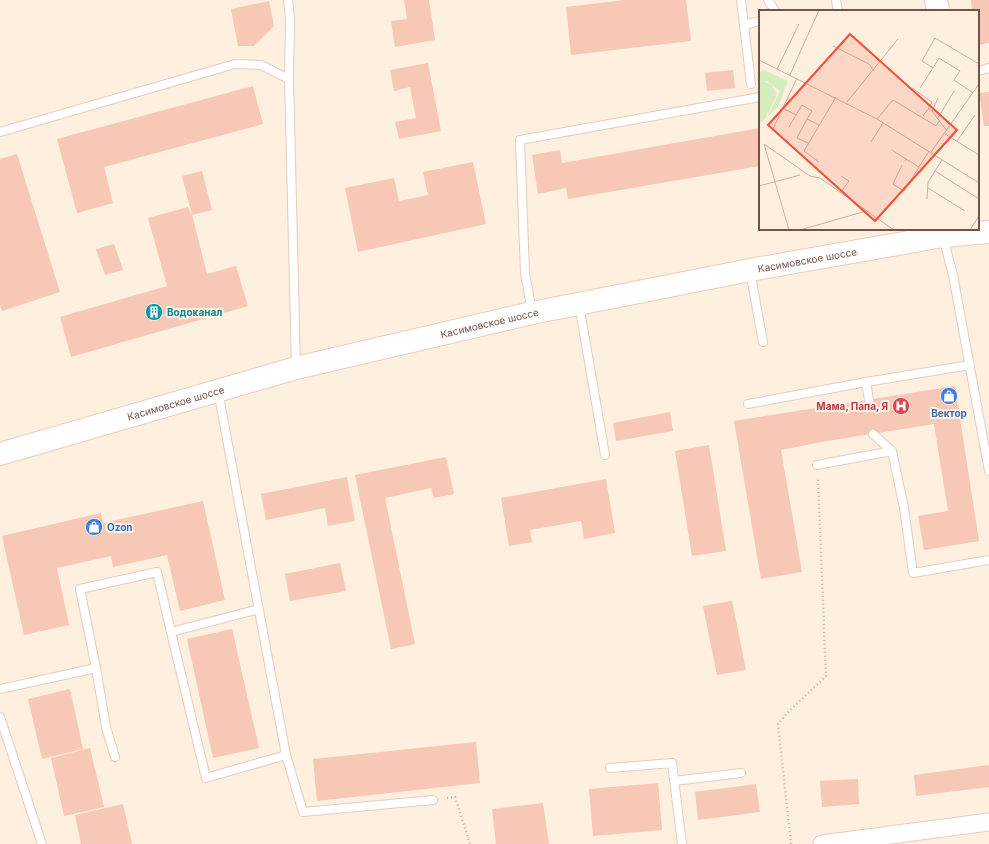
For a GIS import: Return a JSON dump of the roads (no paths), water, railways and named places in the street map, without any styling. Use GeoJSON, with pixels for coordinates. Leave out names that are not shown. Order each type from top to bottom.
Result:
{"type":"FeatureCollection","features":[{"type":"Feature","properties":{"kind":"main road"},"geometry":{"type":"LineString","coordinates":[[936,0],[938,10]]}},
{"type":"Feature","properties":{"kind":"main road","name":"Касимовское шоссе"},"geometry":{"type":"LineString","coordinates":[[0,454],[296,368],[532,313],[750,270],[954,233],[989,232]]}},
{"type":"Feature","properties":{"kind":"street"},"geometry":{"type":"LineString","coordinates":[[822,844],[899,839],[989,822]]}},
{"type":"Feature","properties":{"kind":"lane"},"geometry":{"type":"LineString","coordinates":[[288,0],[290,18],[289,79],[296,368]]}},
{"type":"Feature","properties":{"kind":"lane"},"geometry":{"type":"LineString","coordinates":[[741,0],[751,84]]}},
{"type":"Feature","properties":{"kind":"lane"},"geometry":{"type":"LineString","coordinates":[[768,0],[774,10]]}},
{"type":"Feature","properties":{"kind":"lane"},"geometry":{"type":"LineString","coordinates":[[836,0],[838,10]]}},
{"type":"Feature","properties":{"kind":"lane"},"geometry":{"type":"LineString","coordinates":[[744,25],[759,21]]}},
{"type":"Feature","properties":{"kind":"lane"},"geometry":{"type":"LineString","coordinates":[[0,132],[235,64],[261,65],[289,79]]}},
{"type":"Feature","properties":{"kind":"lane"},"geometry":{"type":"LineString","coordinates":[[979,71],[989,68]]}},
{"type":"Feature","properties":{"kind":"lane"},"geometry":{"type":"LineString","coordinates":[[532,313],[525,273],[520,140],[759,97]]}},
{"type":"Feature","properties":{"kind":"lane"},"geometry":{"type":"LineString","coordinates":[[954,233],[953,275],[989,471]]}},
{"type":"Feature","properties":{"kind":"lane"},"geometry":{"type":"LineString","coordinates":[[750,270],[763,342]]}},
{"type":"Feature","properties":{"kind":"lane"},"geometry":{"type":"LineString","coordinates":[[579,304],[605,455]]}},
{"type":"Feature","properties":{"kind":"lane"},"geometry":{"type":"LineString","coordinates":[[748,404],[866,382],[970,365]]}},
{"type":"Feature","properties":{"kind":"lane"},"geometry":{"type":"LineString","coordinates":[[866,382],[869,400]]}},
{"type":"Feature","properties":{"kind":"lane"},"geometry":{"type":"LineString","coordinates":[[218,390],[286,755],[303,812],[433,800]]}},
{"type":"Feature","properties":{"kind":"lane"},"geometry":{"type":"LineString","coordinates":[[873,434],[892,451],[904,508],[913,574],[989,560]]}},
{"type":"Feature","properties":{"kind":"lane"},"geometry":{"type":"LineString","coordinates":[[818,465],[892,451]]}},
{"type":"Feature","properties":{"kind":"lane"},"geometry":{"type":"LineString","coordinates":[[115,757],[106,727],[80,589],[157,572],[206,778],[286,755]]}},
{"type":"Feature","properties":{"kind":"lane"},"geometry":{"type":"LineString","coordinates":[[171,632],[259,609]]}},
{"type":"Feature","properties":{"kind":"lane"},"geometry":{"type":"LineString","coordinates":[[0,690],[96,668]]}},
{"type":"Feature","properties":{"kind":"lane"},"geometry":{"type":"LineString","coordinates":[[0,717],[42,844]]}},
{"type":"Feature","properties":{"kind":"lane"},"geometry":{"type":"LineString","coordinates":[[610,768],[672,763],[682,844]]}},
{"type":"Feature","properties":{"kind":"lane"},"geometry":{"type":"LineString","coordinates":[[674,781],[741,773]]}},
{"type":"Feature","properties":{"kind":"place","name":"Водоканал"},"geometry":{"type":"Point","coordinates":[154,312]}},
{"type":"Feature","properties":{"kind":"place","name":"Вектор"},"geometry":{"type":"Point","coordinates":[949,396]}},
{"type":"Feature","properties":{"kind":"place","name":"Мама, Папа, Я"},"geometry":{"type":"Point","coordinates":[901,406]}},
{"type":"Feature","properties":{"kind":"place","name":"Ozon"},"geometry":{"type":"Point","coordinates":[94,527]}}]}
